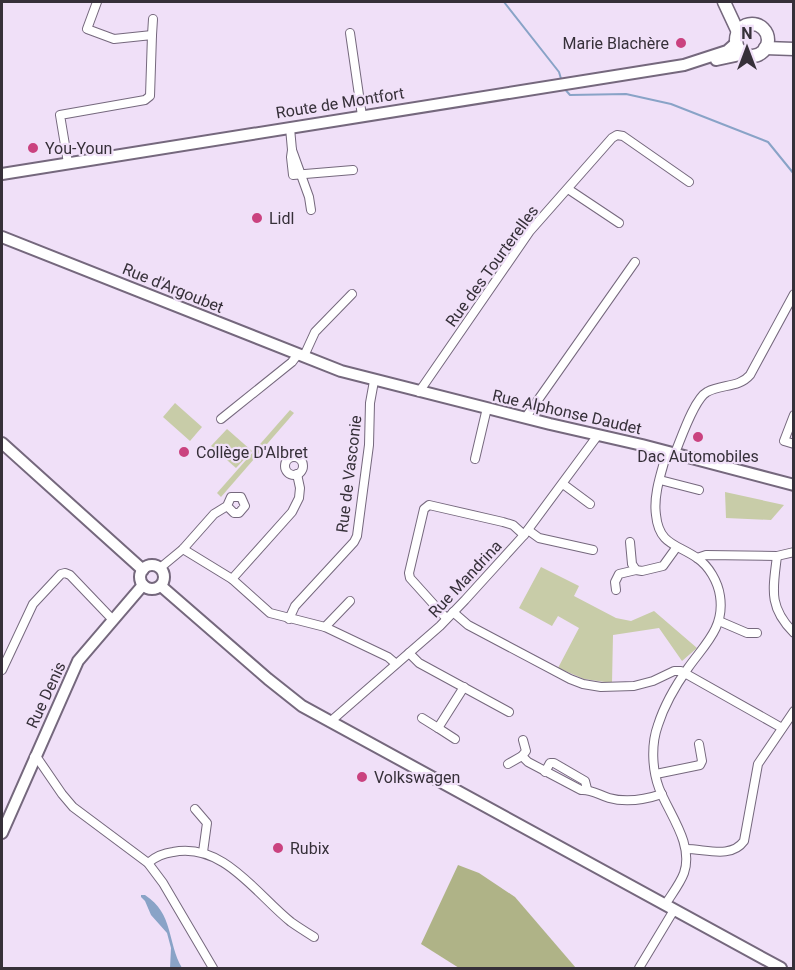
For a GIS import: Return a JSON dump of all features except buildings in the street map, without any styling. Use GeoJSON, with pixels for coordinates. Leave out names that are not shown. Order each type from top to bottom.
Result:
{"type":"FeatureCollection","features":[{"type":"Feature","properties":{"kind":"main road"},"geometry":{"type":"LineString","coordinates":[[724,2],[741,33],[744,54],[755,56],[766,42],[780,40],[794,42]]}},
{"type":"Feature","properties":{"kind":"main road"},"geometry":{"type":"LineString","coordinates":[[741,33],[760,27],[766,42]]}},
{"type":"Feature","properties":{"kind":"main road","name":"Route de Montfort"},"geometry":{"type":"LineString","coordinates":[[684,65],[727,51],[741,33]]}},
{"type":"Feature","properties":{"kind":"main road"},"geometry":{"type":"LineString","coordinates":[[766,42],[794,49]]}},
{"type":"Feature","properties":{"kind":"main road","name":"Route de Montfort"},"geometry":{"type":"LineString","coordinates":[[2,174],[698,64],[744,54]]}},
{"type":"Feature","properties":{"kind":"main road","name":"Rue d'Argoubet"},"geometry":{"type":"LineString","coordinates":[[2,237],[333,368]]}},
{"type":"Feature","properties":{"kind":"main road","name":"Rue Alphonse Daudet"},"geometry":{"type":"LineString","coordinates":[[333,368],[374,381],[794,485]]}},
{"type":"Feature","properties":{"kind":"main road"},"geometry":{"type":"LineString","coordinates":[[2,443],[143,570]]}},
{"type":"Feature","properties":{"kind":"main road"},"geometry":{"type":"LineString","coordinates":[[151,565],[160,568],[164,577],[161,586],[152,590],[143,585],[140,578],[143,570],[151,565]]}},
{"type":"Feature","properties":{"kind":"main road","name":"Rue Denis"},"geometry":{"type":"LineString","coordinates":[[2,833],[78,661],[143,585]]}},
{"type":"Feature","properties":{"kind":"main road"},"geometry":{"type":"LineString","coordinates":[[161,586],[288,696],[781,969]]}},
{"type":"Feature","properties":{"kind":"street"},"geometry":{"type":"LineString","coordinates":[[97,2],[87,29],[114,39],[152,35]]}},
{"type":"Feature","properties":{"kind":"street"},"geometry":{"type":"LineString","coordinates":[[68,163],[60,115],[145,100],[150,96],[153,19]]}},
{"type":"Feature","properties":{"kind":"street"},"geometry":{"type":"LineString","coordinates":[[350,33],[362,116]]}},
{"type":"Feature","properties":{"kind":"street"},"geometry":{"type":"LineString","coordinates":[[290,128],[292,150],[309,197],[311,210]]}},
{"type":"Feature","properties":{"kind":"street","name":"Rue des Tourterelles"},"geometry":{"type":"LineString","coordinates":[[419,392],[530,231],[612,138],[617,135],[623,136],[689,182]]}},
{"type":"Feature","properties":{"kind":"street"},"geometry":{"type":"LineString","coordinates":[[301,175],[353,170]]}},
{"type":"Feature","properties":{"kind":"street"},"geometry":{"type":"LineString","coordinates":[[568,189],[619,223]]}},
{"type":"Feature","properties":{"kind":"street"},"geometry":{"type":"LineString","coordinates":[[526,417],[636,262]]}},
{"type":"Feature","properties":{"kind":"street"},"geometry":{"type":"LineString","coordinates":[[221,419],[301,355],[315,332],[352,294]]}},
{"type":"Feature","properties":{"kind":"street"},"geometry":{"type":"LineString","coordinates":[[639,969],[670,908],[684,873],[686,849],[662,794],[656,774],[654,743],[657,727],[685,672],[714,635],[721,608],[718,585],[709,570],[697,558],[676,548],[667,540],[657,522],[655,512],[660,480],[671,453],[700,397],[708,391],[744,382],[794,294]]}},
{"type":"Feature","properties":{"kind":"street","name":"Rue de Vasconie"},"geometry":{"type":"LineString","coordinates":[[289,619],[295,606],[357,536],[369,444],[370,403],[374,381]]}},
{"type":"Feature","properties":{"kind":"street"},"geometry":{"type":"LineString","coordinates":[[475,459],[487,408]]}},
{"type":"Feature","properties":{"kind":"street"},"geometry":{"type":"LineString","coordinates":[[794,415],[784,441],[794,444]]}},
{"type":"Feature","properties":{"kind":"street","name":"Rue Mandrina"},"geometry":{"type":"LineString","coordinates":[[331,721],[453,612],[526,532],[598,435]]}},
{"type":"Feature","properties":{"kind":"street"},"geometry":{"type":"LineString","coordinates":[[232,579],[292,512],[300,488],[297,474]]}},
{"type":"Feature","properties":{"kind":"street"},"geometry":{"type":"LineString","coordinates":[[660,480],[699,490]]}},
{"type":"Feature","properties":{"kind":"street"},"geometry":{"type":"LineString","coordinates":[[563,484],[590,504]]}},
{"type":"Feature","properties":{"kind":"street"},"geometry":{"type":"LineString","coordinates":[[160,568],[183,549],[214,514],[227,506]]}},
{"type":"Feature","properties":{"kind":"street"},"geometry":{"type":"LineString","coordinates":[[446,618],[410,578],[409,573],[426,506],[503,522],[540,538],[592,550]]}},
{"type":"Feature","properties":{"kind":"street"},"geometry":{"type":"LineString","coordinates":[[630,542],[632,564],[636,570]]}},
{"type":"Feature","properties":{"kind":"street"},"geometry":{"type":"LineString","coordinates":[[616,590],[615,582],[619,574],[659,568],[676,548]]}},
{"type":"Feature","properties":{"kind":"street"},"geometry":{"type":"LineString","coordinates":[[183,549],[232,579],[270,613],[325,627],[388,657],[395,663]]}},
{"type":"Feature","properties":{"kind":"street"},"geometry":{"type":"LineString","coordinates":[[697,558],[706,555],[777,556],[794,552]]}},
{"type":"Feature","properties":{"kind":"street"},"geometry":{"type":"LineString","coordinates":[[777,556],[772,593],[780,617],[794,633]]}},
{"type":"Feature","properties":{"kind":"street"},"geometry":{"type":"LineString","coordinates":[[2,670],[33,604],[61,574],[70,575],[113,620]]}},
{"type":"Feature","properties":{"kind":"street"},"geometry":{"type":"LineString","coordinates":[[325,627],[350,602]]}},
{"type":"Feature","properties":{"kind":"street"},"geometry":{"type":"LineString","coordinates":[[453,612],[468,625],[583,684],[602,687],[634,686],[653,681],[674,671],[685,672],[782,728]]}},
{"type":"Feature","properties":{"kind":"street"},"geometry":{"type":"LineString","coordinates":[[719,621],[747,633],[757,633]]}},
{"type":"Feature","properties":{"kind":"street"},"geometry":{"type":"LineString","coordinates":[[409,653],[419,663],[509,711]]}},
{"type":"Feature","properties":{"kind":"street"},"geometry":{"type":"LineString","coordinates":[[438,728],[464,687]]}},
{"type":"Feature","properties":{"kind":"street"},"geometry":{"type":"LineString","coordinates":[[686,849],[728,852],[740,846],[744,841],[758,764],[794,711]]}},
{"type":"Feature","properties":{"kind":"street"},"geometry":{"type":"LineString","coordinates":[[422,718],[455,739]]}},
{"type":"Feature","properties":{"kind":"street"},"geometry":{"type":"LineString","coordinates":[[508,764],[526,751],[523,740]]}},
{"type":"Feature","properties":{"kind":"street"},"geometry":{"type":"LineString","coordinates":[[656,774],[700,765],[702,760],[699,744]]}},
{"type":"Feature","properties":{"kind":"street"},"geometry":{"type":"LineString","coordinates":[[522,756],[545,772],[581,790],[587,789],[609,798],[635,801],[662,794]]}},
{"type":"Feature","properties":{"kind":"street"},"geometry":{"type":"LineString","coordinates":[[34,757],[38,759],[73,807],[148,863],[163,883],[213,969]]}},
{"type":"Feature","properties":{"kind":"street"},"geometry":{"type":"LineString","coordinates":[[195,809],[207,823],[203,852]]}},
{"type":"Feature","properties":{"kind":"street"},"geometry":{"type":"LineString","coordinates":[[148,863],[164,853],[182,850],[203,852],[231,867],[291,922],[314,937]]}},
{"type":"Feature","properties":{"kind":"green space"},"geometry":{"type":"Polygon","coordinates":[[[175,403],[202,427],[190,441],[163,417],[175,403]]]}},
{"type":"Feature","properties":{"kind":"green space"},"geometry":{"type":"Polygon","coordinates":[[[290,410],[294,413],[221,497],[217,493],[290,410]]]}},
{"type":"Feature","properties":{"kind":"green space"},"geometry":{"type":"Polygon","coordinates":[[[227,429],[252,451],[236,468],[211,446],[227,429]]]}},
{"type":"Feature","properties":{"kind":"green space"},"geometry":{"type":"Polygon","coordinates":[[[725,492],[784,505],[771,520],[726,518],[725,492]]]}},
{"type":"Feature","properties":{"kind":"green space"},"geometry":{"type":"Polygon","coordinates":[[[541,567],[579,586],[574,596],[616,618],[631,621],[654,611],[697,648],[682,661],[659,628],[613,635],[612,683],[584,679],[558,668],[579,628],[558,616],[552,626],[519,608],[541,567]]]}},
{"type":"Feature","properties":{"kind":"green space"},"geometry":{"type":"Polygon","coordinates":[[[458,865],[479,873],[515,897],[576,968],[459,968],[421,944],[458,865]]]}},
{"type":"Feature","properties":{"kind":"water"},"geometry":{"type":"Polygon","coordinates":[[[141,895],[145,895],[161,911],[182,968],[170,968],[171,948],[167,933],[151,915],[141,895]]]}},
{"type":"Feature","properties":{"kind":"waterway"},"geometry":{"type":"LineString","coordinates":[[504,2],[559,72],[562,82]]}},
{"type":"Feature","properties":{"kind":"waterway"},"geometry":{"type":"LineString","coordinates":[[563,87],[570,95],[626,94],[671,104],[768,142],[794,174]]}},
{"type":"Feature","properties":{"kind":"place","name":"Marie Blachère"},"geometry":{"type":"Point","coordinates":[681,43]}},
{"type":"Feature","properties":{"kind":"place","name":"You-Youn"},"geometry":{"type":"Point","coordinates":[33,148]}},
{"type":"Feature","properties":{"kind":"place","name":"Lidl"},"geometry":{"type":"Point","coordinates":[257,218]}},
{"type":"Feature","properties":{"kind":"place","name":"Dac Automobiles"},"geometry":{"type":"Point","coordinates":[698,437]}},
{"type":"Feature","properties":{"kind":"place","name":"Collège D'Albret"},"geometry":{"type":"Point","coordinates":[184,452]}},
{"type":"Feature","properties":{"kind":"place","name":"Volkswagen"},"geometry":{"type":"Point","coordinates":[362,777]}},
{"type":"Feature","properties":{"kind":"place","name":"Rubix"},"geometry":{"type":"Point","coordinates":[278,848]}}]}
